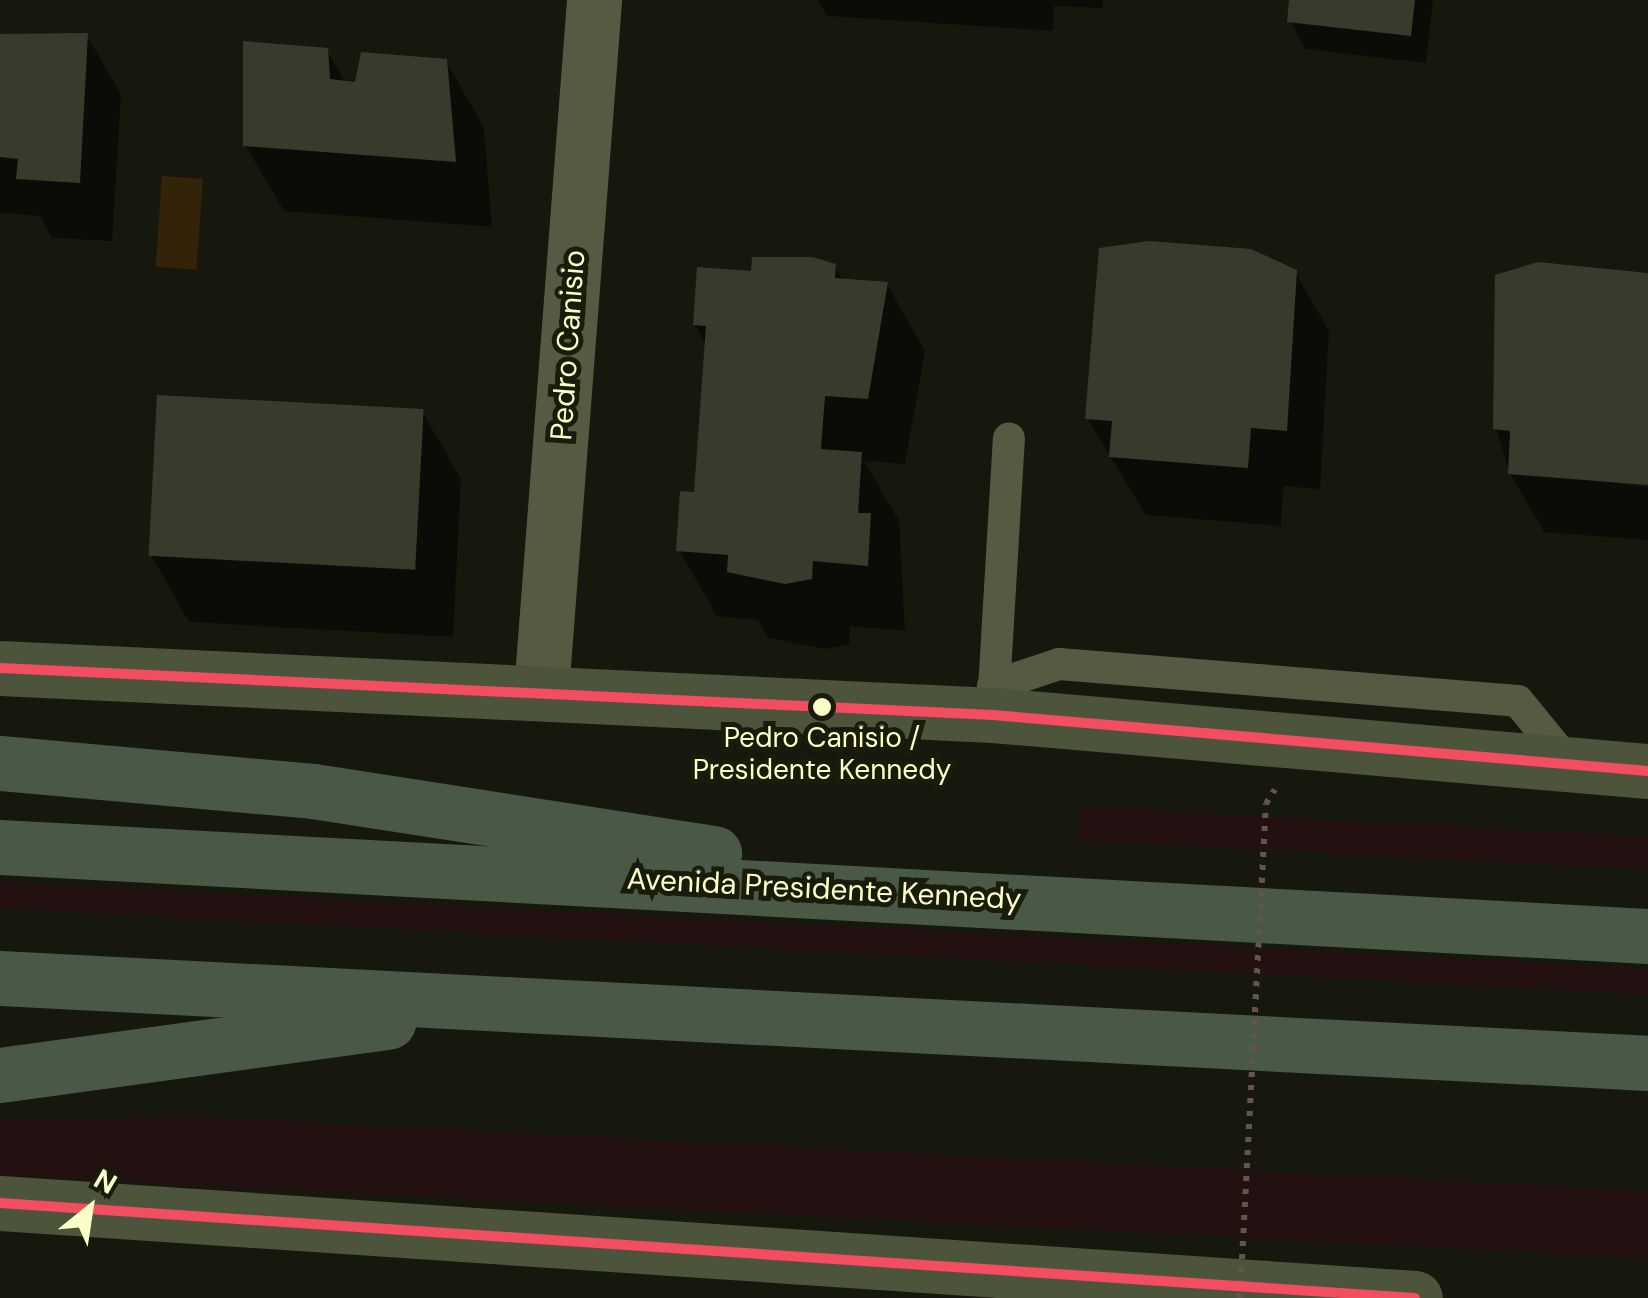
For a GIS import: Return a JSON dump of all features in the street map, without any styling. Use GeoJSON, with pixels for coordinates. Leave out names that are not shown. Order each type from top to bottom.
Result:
{"type":"FeatureCollection","features":[{"type":"Feature","properties":{"kind":"highway"},"geometry":{"type":"LineString","coordinates":[[0,762],[313,790],[953,895]]}},
{"type":"Feature","properties":{"kind":"highway","name":"Avenida Presidente Kennedy"},"geometry":{"type":"LineString","coordinates":[[0,847],[953,895],[1648,936]]}},
{"type":"Feature","properties":{"kind":"highway"},"geometry":{"type":"LineString","coordinates":[[0,978],[1645,1063]]}},
{"type":"Feature","properties":{"kind":"highway"},"geometry":{"type":"LineString","coordinates":[[0,1075],[518,1004]]}},
{"type":"Feature","properties":{"kind":"main road"},"geometry":{"type":"LineString","coordinates":[[0,668],[540,690],[993,700],[1648,772]]}},
{"type":"Feature","properties":{"kind":"main road"},"geometry":{"type":"LineString","coordinates":[[0,1204],[1415,1298]]}},
{"type":"Feature","properties":{"kind":"street","name":"Pedro Canisio"},"geometry":{"type":"LineString","coordinates":[[540,690],[594,0]]}},
{"type":"Feature","properties":{"kind":"lane"},"geometry":{"type":"LineString","coordinates":[[993,700],[1009,438]]}},
{"type":"Feature","properties":{"kind":"path"},"geometry":{"type":"LineString","coordinates":[[1240,1298],[1266,804],[1275,789]]}},
{"type":"Feature","properties":{"kind":"shaded area"},"geometry":{"type":"Polygon","coordinates":[[[162,176],[203,179],[197,270],[156,267],[162,176]]]}},
{"type":"Feature","properties":{"kind":"shaded area"},"geometry":{"type":"Polygon","coordinates":[[[1079,807],[1648,837],[1646,870],[1077,840],[1079,807]]]}},
{"type":"Feature","properties":{"kind":"shaded area"},"geometry":{"type":"Polygon","coordinates":[[[0,882],[1648,968],[1647,994],[0,908],[0,882]]]}},
{"type":"Feature","properties":{"kind":"shaded area"},"geometry":{"type":"Polygon","coordinates":[[[199,1117],[1648,1191],[1648,1258],[0,1175],[0,1121],[199,1117]]]}},
{"type":"Feature","properties":{"kind":"building"},"geometry":{"type":"Polygon","coordinates":[[[1289,0],[1415,0],[1411,36],[1287,22],[1289,0]]]}},
{"type":"Feature","properties":{"kind":"building"},"geometry":{"type":"Polygon","coordinates":[[[88,33],[80,183],[16,179],[18,159],[0,157],[0,34],[88,33]]]}},
{"type":"Feature","properties":{"kind":"building"},"geometry":{"type":"Polygon","coordinates":[[[243,41],[328,48],[330,79],[355,82],[361,52],[447,59],[456,162],[243,146],[243,41]]]}},
{"type":"Feature","properties":{"kind":"building"},"geometry":{"type":"Polygon","coordinates":[[[1149,241],[1251,249],[1297,270],[1287,431],[1251,428],[1248,468],[1109,457],[1112,421],[1085,419],[1099,248],[1149,241]]]}},
{"type":"Feature","properties":{"kind":"building"},"geometry":{"type":"Polygon","coordinates":[[[752,257],[812,257],[836,264],[835,278],[888,282],[868,399],[825,396],[821,449],[862,452],[858,513],[871,513],[868,566],[813,561],[812,579],[785,584],[727,572],[728,555],[676,551],[680,491],[694,492],[706,326],[693,325],[697,267],[751,271],[752,257]]]}},
{"type":"Feature","properties":{"kind":"building"},"geometry":{"type":"Polygon","coordinates":[[[1538,262],[1648,273],[1648,485],[1508,474],[1510,431],[1493,429],[1495,275],[1538,262]]]}},
{"type":"Feature","properties":{"kind":"building"},"geometry":{"type":"Polygon","coordinates":[[[157,395],[424,409],[415,570],[149,556],[157,395]]]}},
{"type":"Feature","properties":{"kind":"transit line"},"geometry":{"type":"LineString","coordinates":[[0,668],[993,715],[1648,771]]}},
{"type":"Feature","properties":{"kind":"transit line"},"geometry":{"type":"LineString","coordinates":[[0,1203],[1415,1298]]}},
{"type":"Feature","properties":{"kind":"place","name":"Pedro Canisio / Presidente Kennedy"},"geometry":{"type":"Point","coordinates":[822,707]}}]}
